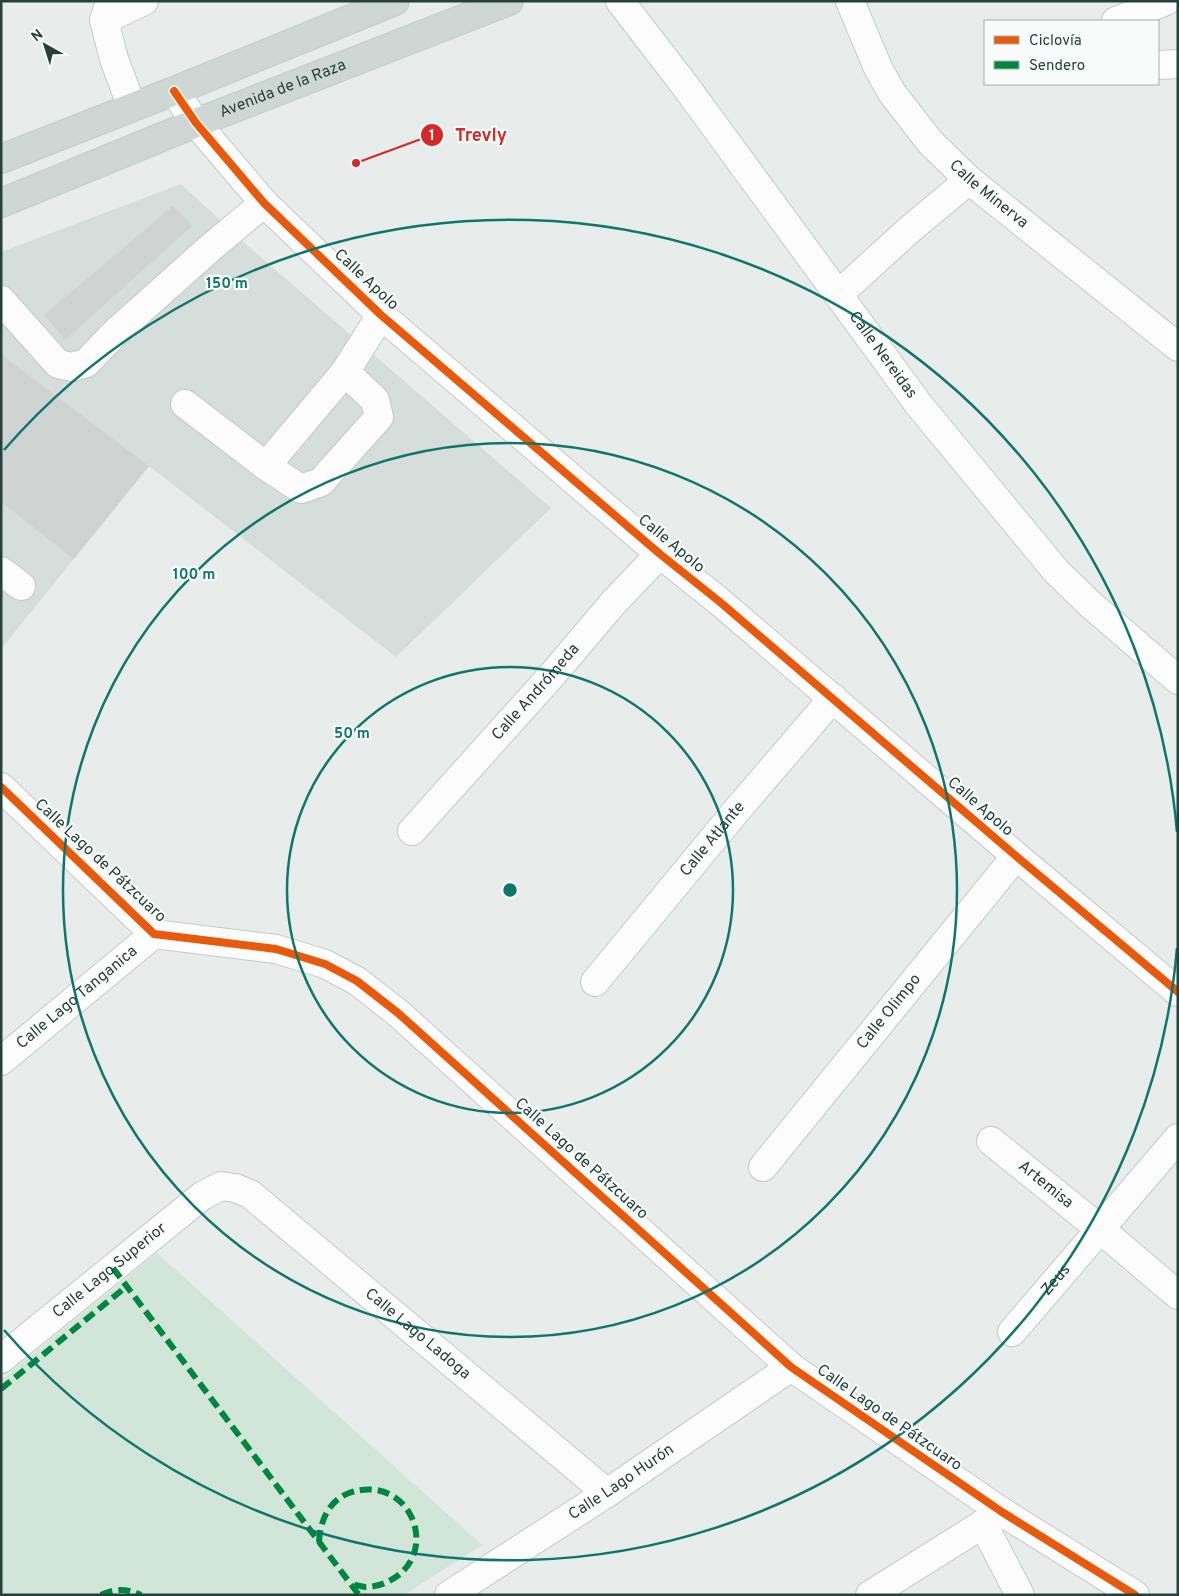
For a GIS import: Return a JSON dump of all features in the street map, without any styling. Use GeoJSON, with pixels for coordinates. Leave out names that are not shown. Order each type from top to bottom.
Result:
{"type":"FeatureCollection","features":[{"type":"Feature","properties":{"kind":"main road"},"geometry":{"type":"LineString","coordinates":[[1,159],[174,92],[395,1]]}},
{"type":"Feature","properties":{"kind":"main road","name":"Avenida de la Raza"},"geometry":{"type":"LineString","coordinates":[[1,203],[196,123],[509,1]]}},
{"type":"Feature","properties":{"kind":"street"},"geometry":{"type":"LineString","coordinates":[[132,107],[114,59],[106,10],[144,1]]}},
{"type":"Feature","properties":{"kind":"street","name":"Calle Nereidas"},"geometry":{"type":"LineString","coordinates":[[620,1],[686,87],[919,405],[1056,571],[1090,604],[1178,680]]}},
{"type":"Feature","properties":{"kind":"street","name":"Calle Minerva"},"geometry":{"type":"LineString","coordinates":[[850,1],[878,68],[892,92],[930,142],[969,180],[1178,347]]}},
{"type":"Feature","properties":{"kind":"street"},"geometry":{"type":"LineString","coordinates":[[1106,1],[1115,20]]}},
{"type":"Feature","properties":{"kind":"street"},"geometry":{"type":"LineString","coordinates":[[1118,20],[1166,1]]}},
{"type":"Feature","properties":{"kind":"street"},"geometry":{"type":"LineString","coordinates":[[1159,65],[1178,64]]}},
{"type":"Feature","properties":{"kind":"street","name":"Calle Apolo"},"geometry":{"type":"LineString","coordinates":[[174,92],[196,123],[264,203],[381,315],[660,554],[720,602],[1178,992]]}},
{"type":"Feature","properties":{"kind":"street"},"geometry":{"type":"LineString","coordinates":[[838,294],[909,230],[969,180]]}},
{"type":"Feature","properties":{"kind":"street"},"geometry":{"type":"LineString","coordinates":[[1,300],[58,364],[72,367],[86,363],[116,332],[264,203]]}},
{"type":"Feature","properties":{"kind":"street"},"geometry":{"type":"LineString","coordinates":[[266,466],[345,372],[381,315]]}},
{"type":"Feature","properties":{"kind":"street"},"geometry":{"type":"LineString","coordinates":[[185,404],[266,466],[301,489],[321,482],[379,417],[375,400],[345,372]]}},
{"type":"Feature","properties":{"kind":"street","name":"Calle Andrómeda"},"geometry":{"type":"LineString","coordinates":[[412,831],[553,674],[614,602],[660,554]]}},
{"type":"Feature","properties":{"kind":"street","name":"Calle Atlante"},"geometry":{"type":"LineString","coordinates":[[595,982],[737,810],[833,698]]}},
{"type":"Feature","properties":{"kind":"street","name":"Calle Lago de Pátzcuaro"},"geometry":{"type":"LineString","coordinates":[[1,787],[154,934],[276,949],[325,964],[357,981],[406,1020],[791,1367],[993,1518],[1135,1595]]}},
{"type":"Feature","properties":{"kind":"street","name":"Calle Olimpo"},"geometry":{"type":"LineString","coordinates":[[763,1167],[1016,856]]}},
{"type":"Feature","properties":{"kind":"street","name":"Calle Lago Tanganica"},"geometry":{"type":"LineString","coordinates":[[1,1062],[154,934]]}},
{"type":"Feature","properties":{"kind":"street","name":"Zeus"},"geometry":{"type":"LineString","coordinates":[[1012,1332],[1178,1138]]}},
{"type":"Feature","properties":{"kind":"street","name":"Artemisa"},"geometry":{"type":"LineString","coordinates":[[991,1142],[1100,1229],[1178,1295]]}},
{"type":"Feature","properties":{"kind":"street","name":"Calle Lago Superior"},"geometry":{"type":"LineString","coordinates":[[1,1359],[202,1196],[221,1186]]}},
{"type":"Feature","properties":{"kind":"street","name":"Calle Lago Ladoga"},"geometry":{"type":"LineString","coordinates":[[221,1186],[235,1188],[250,1194],[607,1493]]}},
{"type":"Feature","properties":{"kind":"street","name":"Calle Lago Hurón"},"geometry":{"type":"LineString","coordinates":[[449,1595],[607,1493],[791,1367]]}},
{"type":"Feature","properties":{"kind":"street"},"geometry":{"type":"LineString","coordinates":[[870,1595],[993,1518],[1020,1595]]}},
{"type":"Feature","properties":{"kind":"shaded area"},"geometry":{"type":"Polygon","coordinates":[[[181,184],[249,247],[551,508],[396,657],[149,466],[1,649],[1,252],[181,184]]]}},
{"type":"Feature","properties":{"kind":"green space"},"geometry":{"type":"Polygon","coordinates":[[[157,1253],[482,1545],[404,1595],[1,1595],[1,1380],[157,1253]]]}},
{"type":"Feature","properties":{"kind":"building"},"geometry":{"type":"Polygon","coordinates":[[[173,206],[192,226],[65,340],[44,315],[173,206]]]}},
{"type":"Feature","properties":{"kind":"building"},"geometry":{"type":"Polygon","coordinates":[[[1,352],[11,362],[149,466],[74,559],[1,502],[1,352]]]}},
{"type":"Feature","properties":{"kind":"marked path"},"geometry":{"type":"LineString","coordinates":[[113,1268],[359,1595]]}},
{"type":"Feature","properties":{"kind":"marked path"},"geometry":{"type":"LineString","coordinates":[[1,1389],[127,1286]]}},
{"type":"Feature","properties":{"kind":"marked path"},"geometry":{"type":"LineString","coordinates":[[319,1542],[321,1527],[326,1513],[336,1501],[349,1493],[371,1489],[389,1494],[403,1505],[413,1520],[416,1537],[414,1554],[404,1570],[387,1582],[377,1586],[365,1587],[350,1584]]}},
{"type":"Feature","properties":{"kind":"marked path"},"geometry":{"type":"LineString","coordinates":[[101,1595],[121,1590],[141,1595]]}},
{"type":"Feature","properties":{"kind":"cycle path"},"geometry":{"type":"LineString","coordinates":[[174,91],[196,123],[264,203],[381,315],[660,554],[720,602],[1178,992]]}},
{"type":"Feature","properties":{"kind":"cycle path"},"geometry":{"type":"LineString","coordinates":[[1,787],[154,934],[276,949],[325,964],[357,981],[398,1013],[791,1367],[1002,1512],[1135,1595]]}},
{"type":"Feature","properties":{"kind":"place","name":"Trevly"},"geometry":{"type":"Point","coordinates":[356,163]}}]}
